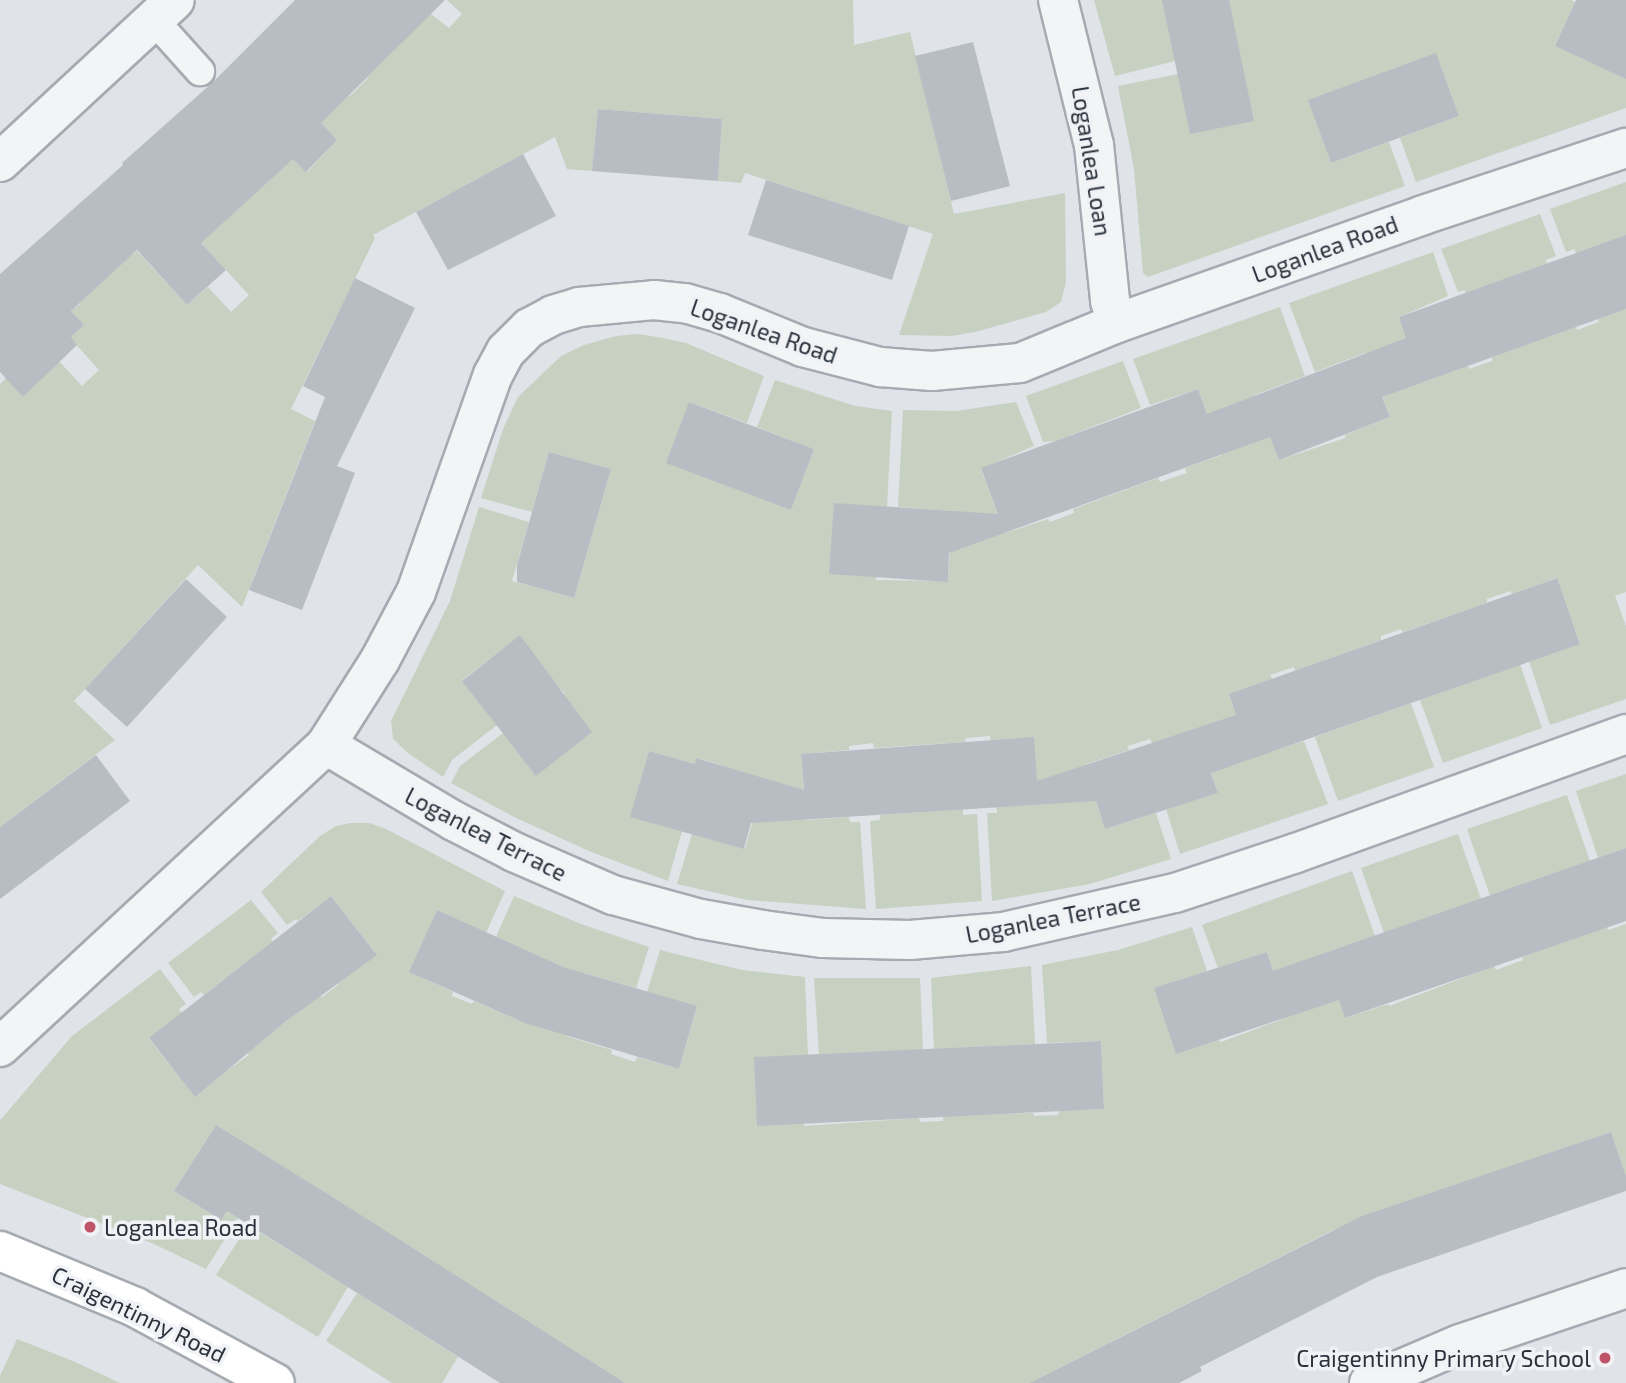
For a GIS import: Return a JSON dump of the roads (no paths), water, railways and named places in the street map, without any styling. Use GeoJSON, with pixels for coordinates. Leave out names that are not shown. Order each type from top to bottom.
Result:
{"type":"FeatureCollection","features":[{"type":"Feature","properties":{"kind":"street","name":"Loganlea Loan"},"geometry":{"type":"LineString","coordinates":[[1058,0],[1094,145],[1110,301],[1117,323]]}},
{"type":"Feature","properties":{"kind":"street"},"geometry":{"type":"LineString","coordinates":[[0,162],[164,10]]}},
{"type":"Feature","properties":{"kind":"street","name":"Loganlea Road"},"geometry":{"type":"LineString","coordinates":[[0,1047],[326,745],[380,660],[416,592],[493,375],[506,351],[528,328],[553,315],[579,307],[616,301],[685,303],[720,313],[836,358],[880,367],[932,371],[1020,363],[1117,323],[1423,215],[1626,148]]}},
{"type":"Feature","properties":{"kind":"street","name":"Loganlea Terrace"},"geometry":{"type":"LineString","coordinates":[[326,745],[454,821],[514,852],[613,895],[689,916],[752,928],[823,937],[910,940],[1003,932],[1175,893],[1296,853],[1626,734]]}},
{"type":"Feature","properties":{"kind":"street","name":"Craigentinny Road"},"geometry":{"type":"LineString","coordinates":[[0,1251],[135,1307],[275,1383]]}},
{"type":"Feature","properties":{"kind":"street"},"geometry":{"type":"LineString","coordinates":[[1369,1383],[1473,1339],[1626,1288]]}},
{"type":"Feature","properties":{"kind":"lane"},"geometry":{"type":"LineString","coordinates":[[164,10],[200,71]]}},
{"type":"Feature","properties":{"kind":"place","name":"Loganlea Road"},"geometry":{"type":"Point","coordinates":[90,1227]}},
{"type":"Feature","properties":{"kind":"place","name":"Craigentinny Primary School"},"geometry":{"type":"Point","coordinates":[1605,1358]}}]}
